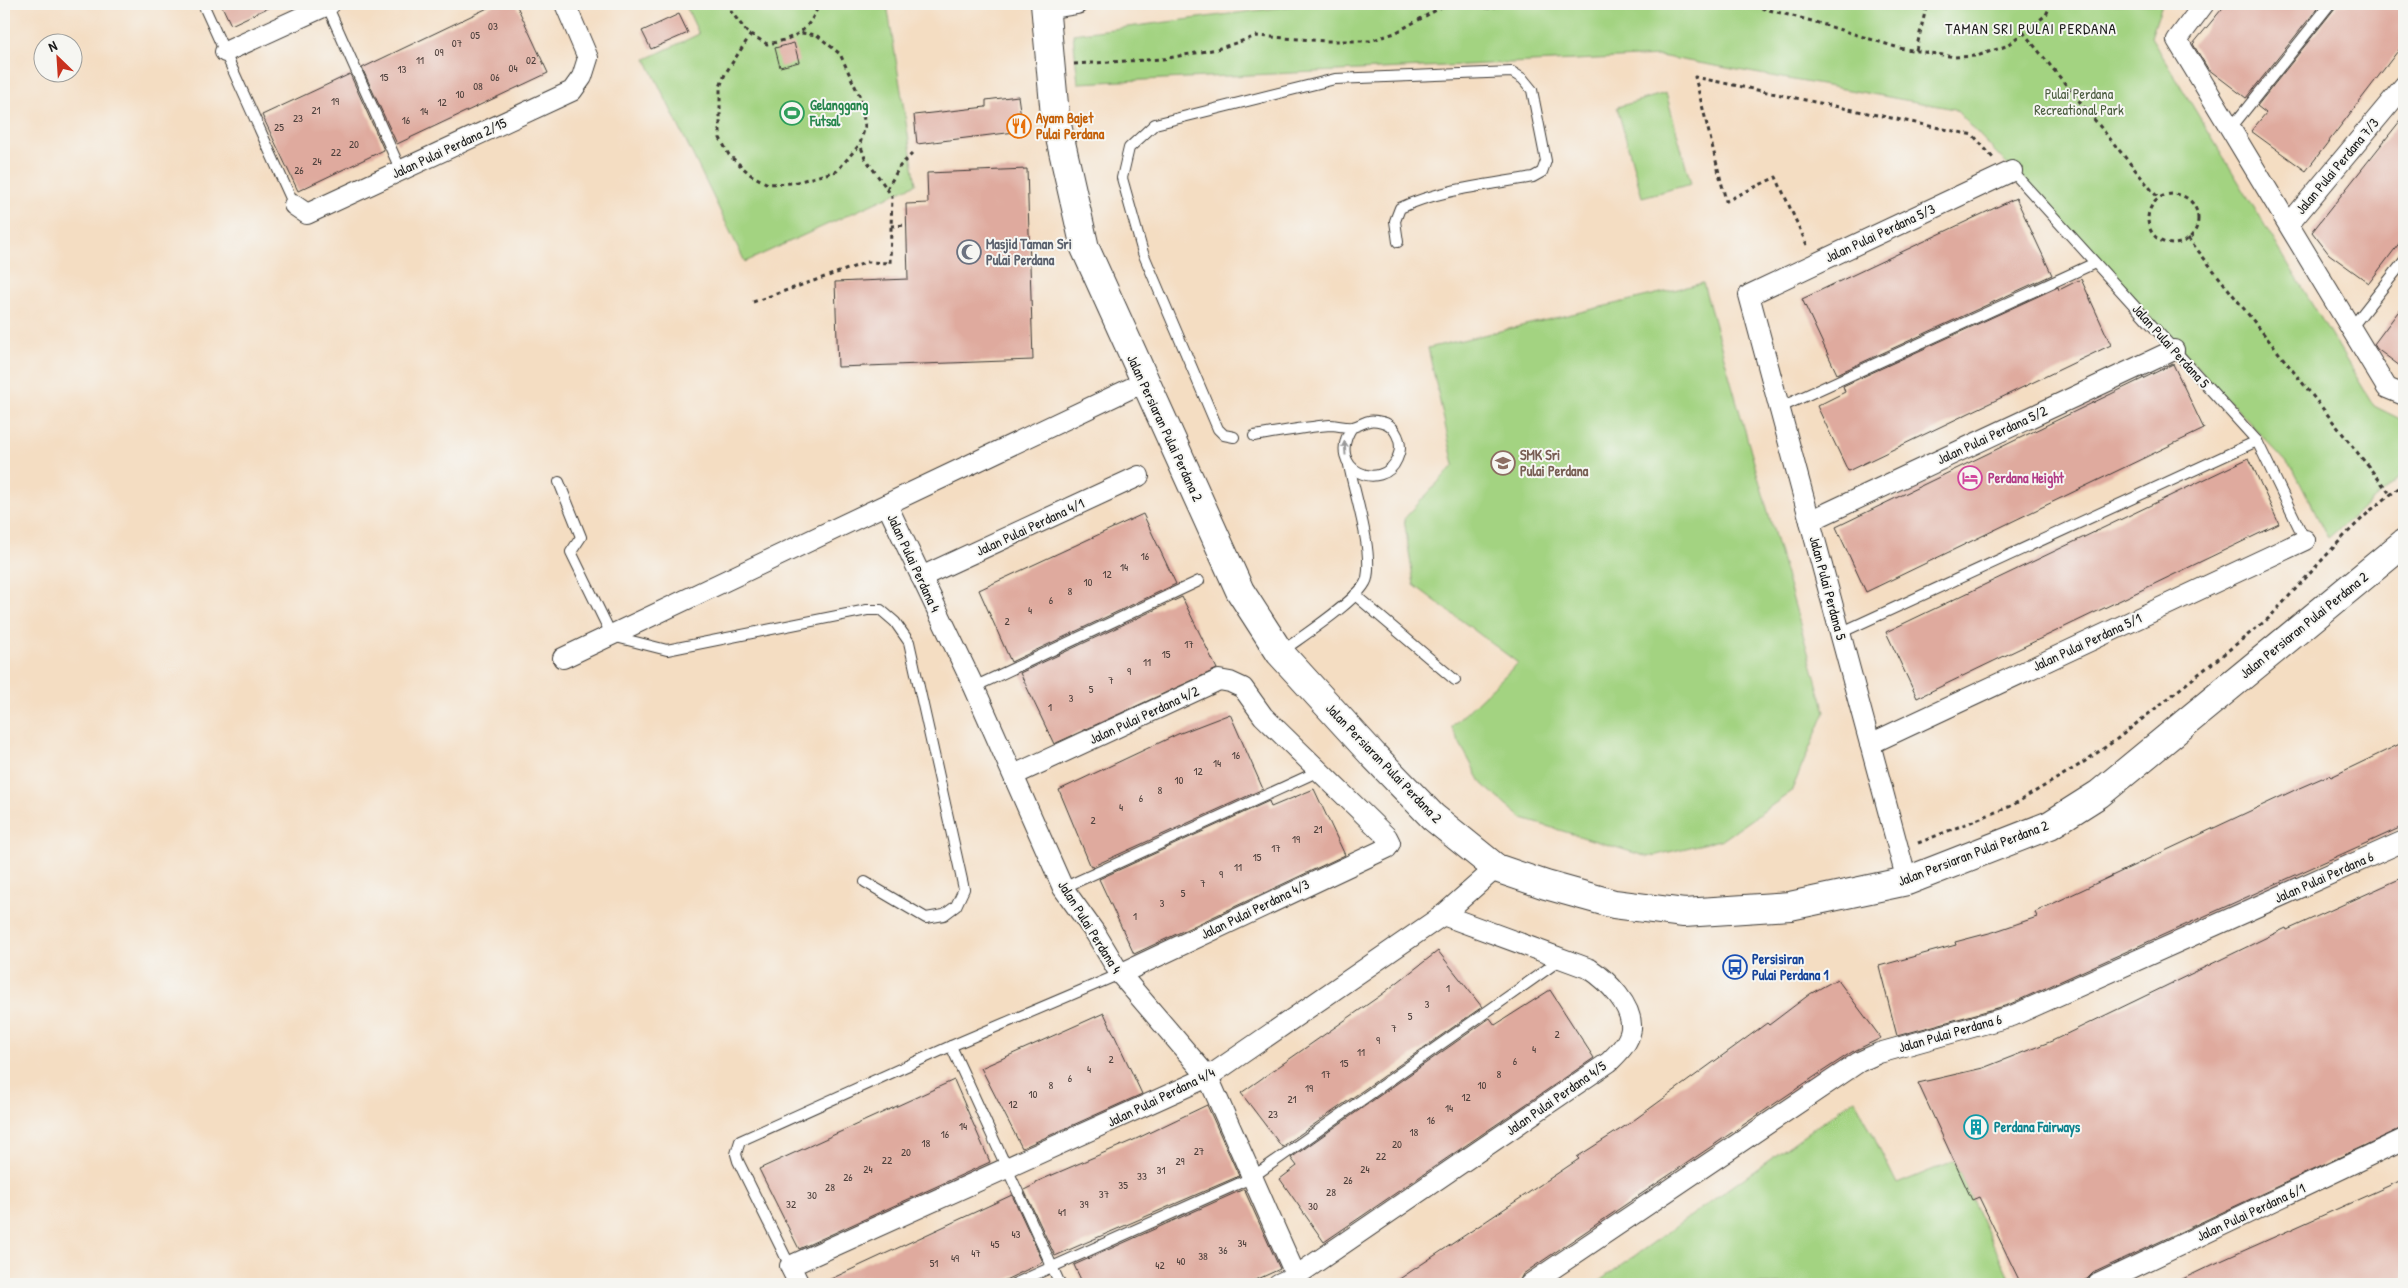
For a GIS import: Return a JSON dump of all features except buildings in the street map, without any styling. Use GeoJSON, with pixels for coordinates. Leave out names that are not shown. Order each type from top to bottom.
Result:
{"type":"FeatureCollection","features":[{"type":"Feature","properties":{"kind":"street"},"geometry":{"type":"LineString","coordinates":[[224,52],[328,4]]}},
{"type":"Feature","properties":{"kind":"street"},"geometry":{"type":"LineString","coordinates":[[1046,6],[1078,4]]}},
{"type":"Feature","properties":{"kind":"street"},"geometry":{"type":"LineString","coordinates":[[2204,4],[2176,40],[2388,388],[2404,395]]}},
{"type":"Feature","properties":{"kind":"street","name":"Jalan Pulai Perdana 2/15"},"geometry":{"type":"LineString","coordinates":[[294,205],[308,214],[572,91],[582,77],[588,58],[567,5]]}},
{"type":"Feature","properties":{"kind":"street","name":"Jalan Persiaran Pulai Perdana 2"},"geometry":{"type":"LineString","coordinates":[[1046,6],[1055,116],[1085,248],[1240,591],[1280,653],[1374,756],[1433,817],[1496,868],[1546,885],[1614,904],[1684,913],[1790,906],[1907,881],[2050,825],[2098,794],[2404,544]]}},
{"type":"Feature","properties":{"kind":"street","name":"Jalan Pulai Perdana 7/3"},"geometry":{"type":"LineString","coordinates":[[2289,224],[2404,86]]}},
{"type":"Feature","properties":{"kind":"street","name":"Jalan Pulai Perdana 5/3"},"geometry":{"type":"LineString","coordinates":[[1749,295],[2009,172]]}},
{"type":"Feature","properties":{"kind":"street","name":"Jalan Pulai Perdana 5"},"geometry":{"type":"LineString","coordinates":[[1749,295],[1907,881]]}},
{"type":"Feature","properties":{"kind":"street","name":"Jalan Pulai Perdana 5/2"},"geometry":{"type":"LineString","coordinates":[[1810,521],[2174,350]]}},
{"type":"Feature","properties":{"kind":"street"},"geometry":{"type":"LineString","coordinates":[[563,658],[1144,382]]}},
{"type":"Feature","properties":{"kind":"street","name":"Jalan Pulai Perdana 4/1"},"geometry":{"type":"LineString","coordinates":[[921,577],[1139,476]]}},
{"type":"Feature","properties":{"kind":"street","name":"Jalan Pulai Perdana 4"},"geometry":{"type":"LineString","coordinates":[[886,505],[974,687],[1063,888],[1096,934],[1120,974],[1208,1077],[1250,1178],[1287,1280]]}},
{"type":"Feature","properties":{"kind":"street","name":"Jalan Pulai Perdana 5/1"},"geometry":{"type":"LineString","coordinates":[[1870,744],[2305,540]]}},
{"type":"Feature","properties":{"kind":"street","name":"Jalan Pulai Perdana 4/2"},"geometry":{"type":"LineString","coordinates":[[1014,775],[1219,680],[1230,682],[1243,688],[1263,716],[1387,837],[1390,843]]}},
{"type":"Feature","properties":{"kind":"street","name":"Jalan Pulai Perdana 6"},"geometry":{"type":"LineString","coordinates":[[1530,1284],[1859,1062],[1879,1053],[2012,1016],[2404,841]]}},
{"type":"Feature","properties":{"kind":"street","name":"Jalan Pulai Perdana 4/3"},"geometry":{"type":"LineString","coordinates":[[1120,974],[1387,848],[1390,843]]}},
{"type":"Feature","properties":{"kind":"street","name":"Jalan Pulai Perdana 4/4"},"geometry":{"type":"LineString","coordinates":[[790,1266],[1007,1170],[1208,1077],[1443,915],[1496,868]]}},
{"type":"Feature","properties":{"kind":"street","name":"Jalan Pulai Perdana 4/5"},"geometry":{"type":"LineString","coordinates":[[1287,1280],[1609,1062],[1624,1047],[1631,1031],[1630,1022],[1620,999],[1600,976],[1590,969],[1560,960],[1443,915]]}},
{"type":"Feature","properties":{"kind":"street","name":"Jalan Pulai Perdana 6/1"},"geometry":{"type":"LineString","coordinates":[[2098,1284],[2404,1139]]}},
{"type":"Feature","properties":{"kind":"street"},"geometry":{"type":"LineString","coordinates":[[790,1266],[799,1284]]}},
{"type":"Feature","properties":{"kind":"lane"},"geometry":{"type":"LineString","coordinates":[[203,4],[294,205]]}},
{"type":"Feature","properties":{"kind":"lane"},"geometry":{"type":"LineString","coordinates":[[328,4],[402,171]]}},
{"type":"Feature","properties":{"kind":"lane"},"geometry":{"type":"LineString","coordinates":[[2231,128],[2330,4]]}},
{"type":"Feature","properties":{"kind":"lane"},"geometry":{"type":"LineString","coordinates":[[1234,437],[1224,435],[1218,429],[1142,253],[1122,178],[1129,148],[1155,124],[1334,79],[1512,72],[1523,79],[1532,90],[1545,152],[1546,161],[1542,172],[1533,176],[1416,200],[1400,208],[1394,221],[1398,242]]}},
{"type":"Feature","properties":{"kind":"lane","name":"Jalan Pulai Perdana 5"},"geometry":{"type":"LineString","coordinates":[[2009,172],[2095,263],[2257,441],[2305,540]]}},
{"type":"Feature","properties":{"kind":"lane"},"geometry":{"type":"LineString","coordinates":[[2352,327],[2404,261]]}},
{"type":"Feature","properties":{"kind":"lane"},"geometry":{"type":"LineString","coordinates":[[1779,408],[2095,263]]}},
{"type":"Feature","properties":{"kind":"lane"},"geometry":{"type":"LineString","coordinates":[[1254,436],[1332,425],[1352,427],[1368,419],[1384,422],[1397,433],[1401,450],[1394,466],[1380,475],[1363,475],[1349,465]]}},
{"type":"Feature","properties":{"kind":"lane"},"geometry":{"type":"LineString","coordinates":[[1280,653],[1356,595],[1367,580],[1368,553],[1349,465],[1344,453],[1345,439],[1352,427]]}},
{"type":"Feature","properties":{"kind":"lane"},"geometry":{"type":"LineString","coordinates":[[1840,632],[2257,441]]}},
{"type":"Feature","properties":{"kind":"lane"},"geometry":{"type":"LineString","coordinates":[[559,482],[581,537],[571,552],[612,636],[666,650],[867,610],[880,610],[895,622],[909,642],[964,889],[956,906],[944,916],[926,918],[864,882]]}},
{"type":"Feature","properties":{"kind":"lane"},"geometry":{"type":"LineString","coordinates":[[974,687],[1199,581]]}},
{"type":"Feature","properties":{"kind":"lane"},"geometry":{"type":"LineString","coordinates":[[1356,595],[1455,680]]}},
{"type":"Feature","properties":{"kind":"lane"},"geometry":{"type":"LineString","coordinates":[[1063,888],[1319,771]]}},
{"type":"Feature","properties":{"kind":"lane"},"geometry":{"type":"LineString","coordinates":[[1014,1284],[1250,1178],[1560,960]]}},
{"type":"Feature","properties":{"kind":"lane"},"geometry":{"type":"LineString","coordinates":[[790,1266],[738,1161],[736,1154],[740,1141],[951,1046],[1120,974]]}},
{"type":"Feature","properties":{"kind":"lane"},"geometry":{"type":"LineString","coordinates":[[951,1046],[1060,1284]]}},
{"type":"Feature","properties":{"kind":"path"},"geometry":{"type":"LineString","coordinates":[[725,4],[751,34],[767,44],[784,41],[801,33],[815,14],[819,4]]}},
{"type":"Feature","properties":{"kind":"path"},"geometry":{"type":"LineString","coordinates":[[1051,68],[1076,64],[1163,59],[1217,49],[1258,36],[1326,41],[1370,40],[1395,33],[1447,4],[1489,8],[1508,4]]}},
{"type":"Feature","properties":{"kind":"path"},"geometry":{"type":"LineString","coordinates":[[1746,4],[1812,21],[1899,48],[1955,57],[1978,56],[2006,46],[2046,15],[2051,4]]}},
{"type":"Feature","properties":{"kind":"path"},"geometry":{"type":"LineString","coordinates":[[1916,50],[1927,4]]}},
{"type":"Feature","properties":{"kind":"path"},"geometry":{"type":"LineString","coordinates":[[2024,32],[2159,199]]}},
{"type":"Feature","properties":{"kind":"path"},"geometry":{"type":"LineString","coordinates":[[751,34],[725,74],[720,87],[720,138],[729,155],[751,174],[768,184],[793,183],[838,170],[860,144],[865,126],[860,97],[840,54],[817,35],[801,33]]}},
{"type":"Feature","properties":{"kind":"path"},"geometry":{"type":"LineString","coordinates":[[1816,264],[1776,177],[1726,201],[1695,78],[1972,135],[2009,172]]}},
{"type":"Feature","properties":{"kind":"path"},"geometry":{"type":"LineString","coordinates":[[753,302],[868,262],[890,263],[892,196],[865,158],[860,144]]}},
{"type":"Feature","properties":{"kind":"path"},"geometry":{"type":"LineString","coordinates":[[887,189],[900,166],[912,154]]}},
{"type":"Feature","properties":{"kind":"path"},"geometry":{"type":"LineString","coordinates":[[2166,194],[2179,194],[2191,200],[2198,212],[2198,225],[2188,238],[2180,243],[2167,244],[2156,238],[2149,226],[2148,213],[2154,202],[2166,194]]}},
{"type":"Feature","properties":{"kind":"path"},"geometry":{"type":"LineString","coordinates":[[891,226],[907,225]]}},
{"type":"Feature","properties":{"kind":"path"},"geometry":{"type":"LineString","coordinates":[[2188,238],[2391,495]]}},
{"type":"Feature","properties":{"kind":"path"},"geometry":{"type":"LineString","coordinates":[[1899,850],[2011,806],[2073,769],[2117,739],[2269,618],[2345,535],[2404,484]]}},
{"type":"Feature","properties":{"kind":"green space"},"geometry":{"type":"Polygon","coordinates":[[[685,4],[887,4],[916,184],[745,262],[646,59],[699,34],[685,4]]]}},
{"type":"Feature","properties":{"kind":"green space","name":"Pulai Perdana Recreational Park"},"geometry":{"type":"Polygon","coordinates":[[[1308,4],[2162,4],[2151,37],[2374,406],[2404,421],[2404,474],[2328,538],[2293,469],[1955,109],[1660,56],[1078,83],[1073,34],[1308,4]]]}},
{"type":"Feature","properties":{"kind":"green space"},"geometry":{"type":"Polygon","coordinates":[[[1666,93],[1691,184],[1642,197],[1617,107],[1666,93]]]}},
{"type":"Feature","properties":{"kind":"green space"},"geometry":{"type":"Polygon","coordinates":[[[1703,283],[1825,712],[1791,792],[1724,839],[1648,857],[1523,819],[1482,784],[1451,727],[1518,663],[1414,585],[1404,519],[1454,465],[1428,348],[1703,283]]]}},
{"type":"Feature","properties":{"kind":"green space"},"geometry":{"type":"Polygon","coordinates":[[[1855,1099],[1897,1184],[1954,1161],[2012,1284],[1595,1284],[1855,1099]]]}},
{"type":"Feature","properties":{"kind":"place","name":"Gelanggang Futsal"},"geometry":{"type":"Point","coordinates":[792,113]}},
{"type":"Feature","properties":{"kind":"place","name":"Ayam Bajet Pulai Perdana"},"geometry":{"type":"Point","coordinates":[1019,126]}},
{"type":"Feature","properties":{"kind":"place","name":"Masjid Taman Sri Pulai Perdana"},"geometry":{"type":"Point","coordinates":[969,252]}},
{"type":"Feature","properties":{"kind":"place","name":"SMK Sri Pulai Perdana"},"geometry":{"type":"Point","coordinates":[1503,463]}},
{"type":"Feature","properties":{"kind":"place","name":"Perdana Height"},"geometry":{"type":"Point","coordinates":[1970,478]}},
{"type":"Feature","properties":{"kind":"place","name":"Persisiran Pulai Perdana 1"},"geometry":{"type":"Point","coordinates":[1735,967]}},
{"type":"Feature","properties":{"kind":"place","name":"Perdana Fairways"},"geometry":{"type":"Point","coordinates":[1976,1127]}},
{"type":"Feature","properties":{"kind":"district","name":"TAMAN SRI PULAI PERDANA"},"geometry":{"type":"Point","coordinates":[2031,29]}}]}
